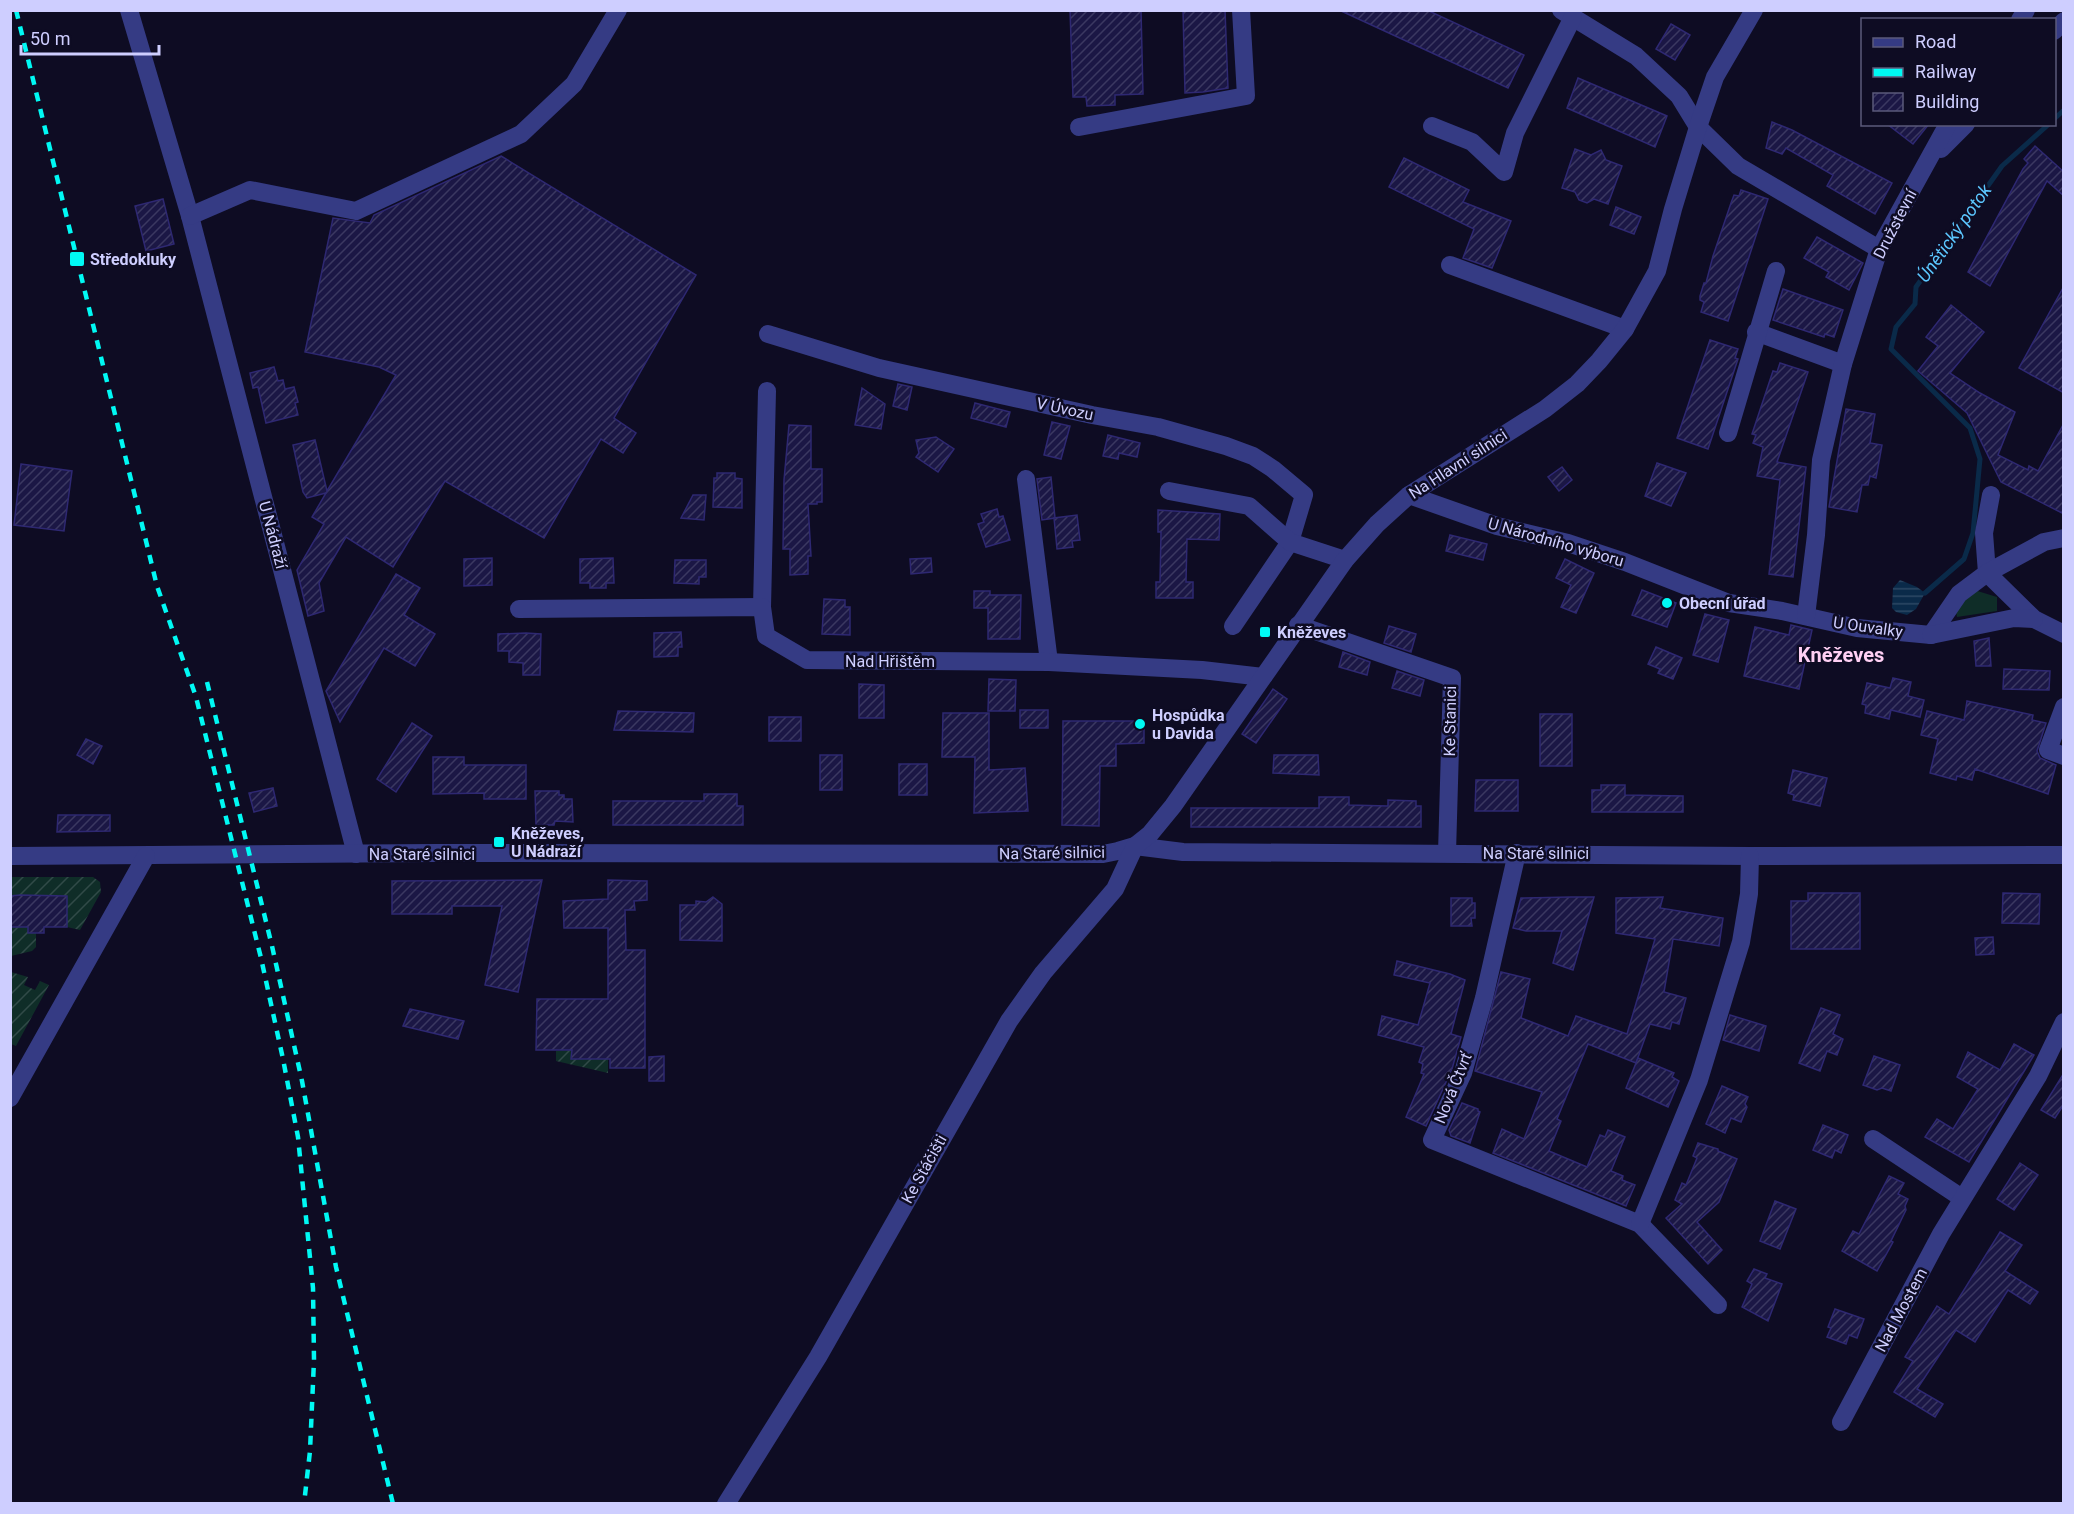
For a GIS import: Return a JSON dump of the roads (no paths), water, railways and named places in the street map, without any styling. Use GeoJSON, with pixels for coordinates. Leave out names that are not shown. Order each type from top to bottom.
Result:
{"type":"FeatureCollection","features":[{"type":"Feature","properties":{"kind":"street","name":"U Nádraží"},"geometry":{"type":"LineString","coordinates":[[129,10],[190,216],[356,854]]}},
{"type":"Feature","properties":{"kind":"street"},"geometry":{"type":"LineString","coordinates":[[190,216],[250,190],[356,211],[521,134],[574,84],[618,10]]}},
{"type":"Feature","properties":{"kind":"street"},"geometry":{"type":"LineString","coordinates":[[1079,127],[1246,96],[1241,10]]}},
{"type":"Feature","properties":{"kind":"street","name":"Na Hlavní silnici"},"geometry":{"type":"LineString","coordinates":[[1135,846],[1150,834],[1167,815],[1298,625],[1345,560],[1377,524],[1409,495],[1561,396],[1599,361],[1625,329],[1657,271],[1673,209],[1715,77],[1754,10]]}},
{"type":"Feature","properties":{"kind":"street"},"geometry":{"type":"LineString","coordinates":[[1432,126],[1472,142],[1504,172],[1515,133],[1567,14],[1636,56],[1679,96],[1698,127],[1738,166],[1879,249]]}},
{"type":"Feature","properties":{"kind":"street","name":"Družstevní"},"geometry":{"type":"LineString","coordinates":[[1806,616],[1816,535],[1821,460],[1842,364],[1879,249],[1947,126]]}},
{"type":"Feature","properties":{"kind":"street"},"geometry":{"type":"LineString","coordinates":[[1926,163],[1964,126]]}},
{"type":"Feature","properties":{"kind":"street"},"geometry":{"type":"LineString","coordinates":[[1449,265],[1625,329]]}},
{"type":"Feature","properties":{"kind":"street"},"geometry":{"type":"LineString","coordinates":[[1728,433],[1756,332],[1776,271]]}},
{"type":"Feature","properties":{"kind":"street"},"geometry":{"type":"LineString","coordinates":[[1756,332],[1842,364]]}},
{"type":"Feature","properties":{"kind":"street","name":"V Úvozu"},"geometry":{"type":"LineString","coordinates":[[768,334],[879,368],[1092,416],[1158,427],[1254,456],[1304,495],[1290,542]]}},
{"type":"Feature","properties":{"kind":"street","name":"Nad Hřištěm"},"geometry":{"type":"LineString","coordinates":[[767,391],[762,608],[766,636],[807,660],[1049,662],[1202,670],[1263,677]]}},
{"type":"Feature","properties":{"kind":"street"},"geometry":{"type":"LineString","coordinates":[[1026,478],[1049,662]]}},
{"type":"Feature","properties":{"kind":"street"},"geometry":{"type":"LineString","coordinates":[[1169,491],[1249,506],[1290,542],[1345,560]]}},
{"type":"Feature","properties":{"kind":"street","name":"U Národního výboru"},"geometry":{"type":"LineString","coordinates":[[1409,495],[1497,526],[1568,543],[1625,562],[1729,603],[1806,616]]}},
{"type":"Feature","properties":{"kind":"street"},"geometry":{"type":"LineString","coordinates":[[1987,573],[1984,533],[1991,495]]}},
{"type":"Feature","properties":{"kind":"street"},"geometry":{"type":"LineString","coordinates":[[1931,635],[1959,594],[1987,573],[2044,542],[2064,538]]}},
{"type":"Feature","properties":{"kind":"street"},"geometry":{"type":"LineString","coordinates":[[1233,627],[1290,542]]}},
{"type":"Feature","properties":{"kind":"street","name":"U Ouvalky"},"geometry":{"type":"LineString","coordinates":[[1987,573],[2034,619],[2064,634]]}},
{"type":"Feature","properties":{"kind":"street"},"geometry":{"type":"LineString","coordinates":[[519,609],[762,608]]}},
{"type":"Feature","properties":{"kind":"street","name":"U Ouvalky"},"geometry":{"type":"LineString","coordinates":[[1806,616],[1857,628],[1931,635],[2014,618],[2034,619]]}},
{"type":"Feature","properties":{"kind":"street","name":"Ke Stanici"},"geometry":{"type":"LineString","coordinates":[[1298,625],[1452,678],[1447,853]]}},
{"type":"Feature","properties":{"kind":"street"},"geometry":{"type":"LineString","coordinates":[[2064,707],[2048,750],[2064,756]]}},
{"type":"Feature","properties":{"kind":"street","name":"Na Staré silnici"},"geometry":{"type":"LineString","coordinates":[[10,856],[1103,854],[1135,846],[1183,852],[1749,856],[2064,855]]}},
{"type":"Feature","properties":{"kind":"street","name":"Ke Stáčišti"},"geometry":{"type":"LineString","coordinates":[[726,1503],[818,1357],[1009,1021],[1043,973],[1115,889],[1135,846]]}},
{"type":"Feature","properties":{"kind":"street","name":"Nová Čtvrť"},"geometry":{"type":"LineString","coordinates":[[1517,853],[1484,998],[1463,1073],[1432,1140],[1640,1224],[1718,1305]]}},
{"type":"Feature","properties":{"kind":"street"},"geometry":{"type":"LineString","coordinates":[[10,1098],[146,856]]}},
{"type":"Feature","properties":{"kind":"street"},"geometry":{"type":"LineString","coordinates":[[1640,1224],[1699,1080],[1741,942],[1749,894],[1749,856]]}},
{"type":"Feature","properties":{"kind":"street","name":"Nad Mostem"},"geometry":{"type":"LineString","coordinates":[[1841,1422],[1941,1234],[2008,1128],[2038,1076],[2064,1022]]}},
{"type":"Feature","properties":{"kind":"street"},"geometry":{"type":"LineString","coordinates":[[1874,1140],[1962,1198]]}},
{"type":"Feature","properties":{"kind":"water"},"geometry":{"type":"Polygon","coordinates":[[[1900,580],[1925,593],[1916,609],[1907,615],[1896,612],[1892,608],[1893,588],[1900,580]]]}},
{"type":"Feature","properties":{"kind":"waterway","name":"Únětický potok"},"geometry":{"type":"LineString","coordinates":[[2056,117],[2064,110]]}},
{"type":"Feature","properties":{"kind":"waterway","name":"Únětický potok"},"geometry":{"type":"LineString","coordinates":[[1925,593],[1964,559],[1973,533],[1980,459],[1970,428],[1891,349],[1896,327],[1915,304],[1916,287],[2002,166],[2047,126]]}},
{"type":"Feature","properties":{"kind":"railway"},"geometry":{"type":"LineString","coordinates":[[16,10],[157,586],[196,697],[261,958],[283,1059],[298,1137],[313,1288],[314,1360],[310,1451],[304,1504]]}},
{"type":"Feature","properties":{"kind":"railway"},"geometry":{"type":"LineString","coordinates":[[207,682],[272,946],[302,1081],[336,1267],[393,1504]]}},
{"type":"Feature","properties":{"kind":"place","name":"Středokluky"},"geometry":{"type":"Point","coordinates":[77,259]}},
{"type":"Feature","properties":{"kind":"place","name":"Obecní úřad"},"geometry":{"type":"Point","coordinates":[1667,603]}},
{"type":"Feature","properties":{"kind":"place","name":"Kněževes"},"geometry":{"type":"Point","coordinates":[1265,632]}},
{"type":"Feature","properties":{"kind":"place","name":"Hospůdka u Davida"},"geometry":{"type":"Point","coordinates":[1140,724]}},
{"type":"Feature","properties":{"kind":"place","name":"Kněževes, U Nádraží"},"geometry":{"type":"Point","coordinates":[499,842]}},
{"type":"Feature","properties":{"kind":"district","name":"Kněževes"},"geometry":{"type":"Point","coordinates":[1841,655]}}]}
